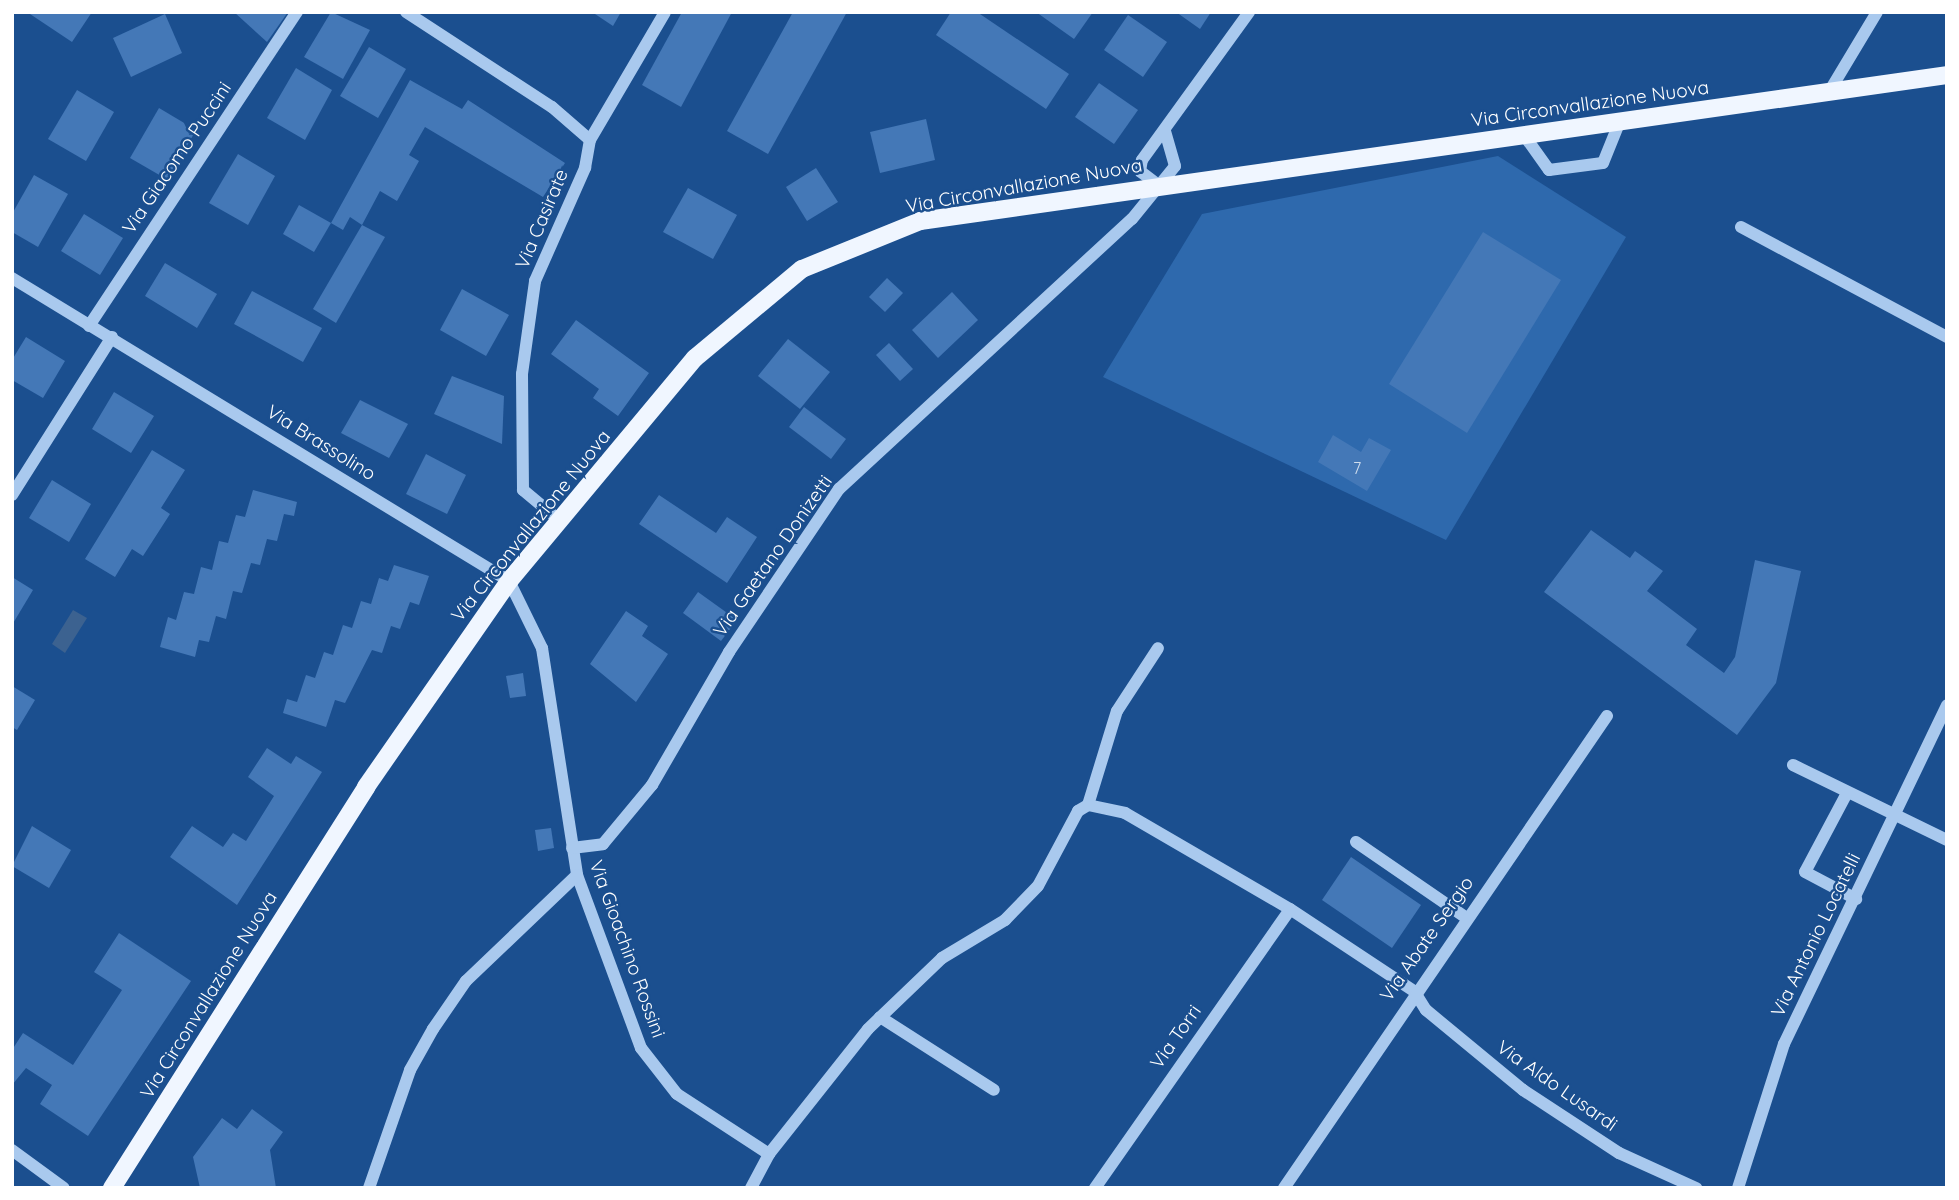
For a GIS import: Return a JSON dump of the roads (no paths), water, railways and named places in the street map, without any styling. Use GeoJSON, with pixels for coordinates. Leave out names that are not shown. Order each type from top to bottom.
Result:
{"type":"FeatureCollection","features":[{"type":"Feature","properties":{"kind":"main road","name":"Via Circonvallazione Nuova"},"geometry":{"type":"LineString","coordinates":[[112,1188],[366,787],[509,581],[695,358],[802,269],[920,221],[1157,184],[1947,75]]}},
{"type":"Feature","properties":{"kind":"street","name":"Via Giacomo Puccini"},"geometry":{"type":"LineString","coordinates":[[89,326],[297,12]]}},
{"type":"Feature","properties":{"kind":"street"},"geometry":{"type":"LineString","coordinates":[[406,12],[552,107],[590,140]]}},
{"type":"Feature","properties":{"kind":"street","name":"Via Casirate"},"geometry":{"type":"LineString","coordinates":[[559,520],[523,490],[522,374],[536,281],[585,168],[590,140],[665,12]]}},
{"type":"Feature","properties":{"kind":"street"},"geometry":{"type":"LineString","coordinates":[[1165,131],[1250,12]]}},
{"type":"Feature","properties":{"kind":"street"},"geometry":{"type":"LineString","coordinates":[[1829,92],[1877,12]]}},
{"type":"Feature","properties":{"kind":"street"},"geometry":{"type":"LineString","coordinates":[[1524,135],[1549,170],[1603,163],[1620,121]]}},
{"type":"Feature","properties":{"kind":"street","name":"Via Circonvallazione Nuova"},"geometry":{"type":"LineString","coordinates":[[1165,131],[1175,166],[1157,184],[1140,171],[1165,131]]}},
{"type":"Feature","properties":{"kind":"street","name":"Via Gaetano Donizetti"},"geometry":{"type":"LineString","coordinates":[[572,848],[603,844],[652,785],[730,652],[839,489],[1132,219],[1157,184]]}},
{"type":"Feature","properties":{"kind":"street"},"geometry":{"type":"LineString","coordinates":[[1741,228],[1947,337]]}},
{"type":"Feature","properties":{"kind":"street","name":"Via Brassolino"},"geometry":{"type":"LineString","coordinates":[[12,278],[89,326],[113,337],[509,581]]}},
{"type":"Feature","properties":{"kind":"street"},"geometry":{"type":"LineString","coordinates":[[12,495],[113,337]]}},
{"type":"Feature","properties":{"kind":"street","name":"Via Gioachino Rossini"},"geometry":{"type":"LineString","coordinates":[[509,581],[542,648],[576,875],[640,1048],[677,1094],[769,1154]]}},
{"type":"Feature","properties":{"kind":"street"},"geometry":{"type":"LineString","coordinates":[[1088,806],[1117,711],[1158,648]]}},
{"type":"Feature","properties":{"kind":"street","name":"Via Antonio Locatelli"},"geometry":{"type":"LineString","coordinates":[[1738,1188],[1784,1044],[1947,705]]}},
{"type":"Feature","properties":{"kind":"street","name":"Via Abate Sergio"},"geometry":{"type":"LineString","coordinates":[[1284,1188],[1413,991],[1607,716]]}},
{"type":"Feature","properties":{"kind":"street"},"geometry":{"type":"LineString","coordinates":[[1793,765],[1947,840]]}},
{"type":"Feature","properties":{"kind":"street"},"geometry":{"type":"LineString","coordinates":[[1847,793],[1805,872],[1856,899]]}},
{"type":"Feature","properties":{"kind":"street"},"geometry":{"type":"LineString","coordinates":[[751,1188],[769,1154],[880,1017],[942,958],[1005,919],[1038,886],[1078,811],[1088,806],[1125,813],[1290,909]]}},
{"type":"Feature","properties":{"kind":"street"},"geometry":{"type":"LineString","coordinates":[[1356,842],[1465,917]]}},
{"type":"Feature","properties":{"kind":"street"},"geometry":{"type":"LineString","coordinates":[[369,1188],[410,1070],[433,1029],[466,981],[576,875]]}},
{"type":"Feature","properties":{"kind":"street","name":"Via Aldo Lusardi"},"geometry":{"type":"LineString","coordinates":[[1290,909],[1413,991],[1426,1010],[1524,1090],[1619,1153],[1696,1188]]}},
{"type":"Feature","properties":{"kind":"street","name":"Via Torri"},"geometry":{"type":"LineString","coordinates":[[1095,1188],[1290,909]]}},
{"type":"Feature","properties":{"kind":"street"},"geometry":{"type":"LineString","coordinates":[[880,1017],[994,1090]]}},
{"type":"Feature","properties":{"kind":"street"},"geometry":{"type":"LineString","coordinates":[[12,1150],[64,1188]]}}]}
